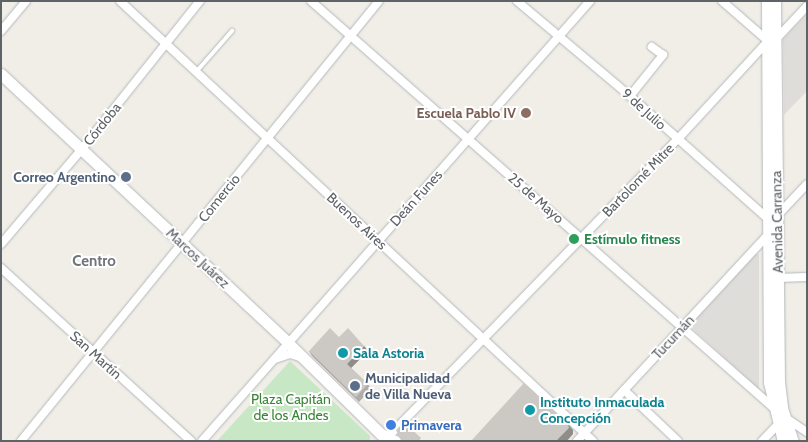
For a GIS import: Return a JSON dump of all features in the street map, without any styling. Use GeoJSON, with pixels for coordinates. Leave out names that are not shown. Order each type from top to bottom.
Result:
{"type":"FeatureCollection","features":[{"type":"Feature","properties":{"kind":"main road","name":"Avenida Carranza"},"geometry":{"type":"LineString","coordinates":[[767,1],[772,40]]}},
{"type":"Feature","properties":{"kind":"main road","name":"Avenida Carranza"},"geometry":{"type":"LineString","coordinates":[[775,1],[772,40],[772,218],[777,278],[778,382],[783,441]]}},
{"type":"Feature","properties":{"kind":"main road","name":"Marcos Juárez"},"geometry":{"type":"LineString","coordinates":[[1,74],[389,440]]}},
{"type":"Feature","properties":{"kind":"main road","name":"Avenida Carranza"},"geometry":{"type":"LineString","coordinates":[[772,218],[769,234],[769,382],[774,409],[792,441]]}},
{"type":"Feature","properties":{"kind":"street"},"geometry":{"type":"LineString","coordinates":[[1,31],[26,1]]}},
{"type":"Feature","properties":{"kind":"street","name":"Buenos Aires"},"geometry":{"type":"LineString","coordinates":[[120,1],[593,441]]}},
{"type":"Feature","properties":{"kind":"street","name":"Córdoba"},"geometry":{"type":"LineString","coordinates":[[1,244],[81,150],[200,1]]}},
{"type":"Feature","properties":{"kind":"street","name":"25 de Mayo"},"geometry":{"type":"LineString","coordinates":[[311,1],[774,409]]}},
{"type":"Feature","properties":{"kind":"street","name":"Comercio"},"geometry":{"type":"LineString","coordinates":[[21,441],[379,1]]}},
{"type":"Feature","properties":{"kind":"street","name":"9 de Julio"},"geometry":{"type":"LineString","coordinates":[[517,1],[630,96],[676,140],[772,218]]}},
{"type":"Feature","properties":{"kind":"street","name":"Deán Funes"},"geometry":{"type":"LineString","coordinates":[[202,441],[590,1]]}},
{"type":"Feature","properties":{"kind":"street"},"geometry":{"type":"LineString","coordinates":[[722,1],[772,40]]}},
{"type":"Feature","properties":{"kind":"street","name":"Bartolomé Mitre"},"geometry":{"type":"LineString","coordinates":[[389,440],[772,40],[807,6]]}},
{"type":"Feature","properties":{"kind":"street"},"geometry":{"type":"LineString","coordinates":[[630,96],[663,55],[652,47]]}},
{"type":"Feature","properties":{"kind":"street"},"geometry":{"type":"LineString","coordinates":[[772,218],[807,184]]}},
{"type":"Feature","properties":{"kind":"street","name":"Tucumán"},"geometry":{"type":"LineString","coordinates":[[577,441],[769,234]]}},
{"type":"Feature","properties":{"kind":"street","name":"San Martín"},"geometry":{"type":"LineString","coordinates":[[1,268],[191,441]]}},
{"type":"Feature","properties":{"kind":"street"},"geometry":{"type":"LineString","coordinates":[[777,278],[807,277]]}},
{"type":"Feature","properties":{"kind":"street"},"geometry":{"type":"LineString","coordinates":[[272,360],[290,354],[304,359]]}},
{"type":"Feature","properties":{"kind":"street"},"geometry":{"type":"LineString","coordinates":[[624,390],[678,441]]}},
{"type":"Feature","properties":{"kind":"street"},"geometry":{"type":"LineString","coordinates":[[762,441],[781,420],[807,432]]}},
{"type":"Feature","properties":{"kind":"lane"},"geometry":{"type":"LineString","coordinates":[[196,72],[232,31]]}},
{"type":"Feature","properties":{"kind":"shaded area"},"geometry":{"type":"Polygon","coordinates":[[[807,14],[807,91],[784,115],[783,39],[807,14]]]}},
{"type":"Feature","properties":{"kind":"shaded area"},"geometry":{"type":"Polygon","coordinates":[[[755,254],[759,254],[759,389],[693,329],[692,323],[755,254]]]}},
{"type":"Feature","properties":{"kind":"green space","name":"Plaza Capitán de los Andes"},"geometry":{"type":"Polygon","coordinates":[[[290,361],[370,436],[370,441],[217,441],[290,361]]]}},
{"type":"Feature","properties":{"kind":"building"},"geometry":{"type":"Polygon","coordinates":[[[330,328],[339,337],[348,328],[364,346],[347,364],[368,384],[356,397],[309,351],[330,328]]]}},
{"type":"Feature","properties":{"kind":"building","name":"Instituto Inmaculada Concepción"},"geometry":{"type":"Polygon","coordinates":[[[524,383],[568,424],[569,428],[556,441],[471,441],[524,383]]]}},
{"type":"Feature","properties":{"kind":"building"},"geometry":{"type":"Polygon","coordinates":[[[404,422],[421,438],[419,441],[402,441],[396,430],[404,422]]]}},
{"type":"Feature","properties":{"kind":"place","name":"Escuela Pablo IV"},"geometry":{"type":"Point","coordinates":[526,113]}},
{"type":"Feature","properties":{"kind":"place","name":"Correo Argentino"},"geometry":{"type":"Point","coordinates":[126,177]}},
{"type":"Feature","properties":{"kind":"place","name":"Estímulo fitness"},"geometry":{"type":"Point","coordinates":[574,239]}},
{"type":"Feature","properties":{"kind":"place","name":"Sala Astoria"},"geometry":{"type":"Point","coordinates":[343,353]}},
{"type":"Feature","properties":{"kind":"place","name":"Municipalidad de Villa Nueva"},"geometry":{"type":"Point","coordinates":[355,386]}},
{"type":"Feature","properties":{"kind":"place","name":"Instituto Inmaculada Concepción"},"geometry":{"type":"Point","coordinates":[530,410]}},
{"type":"Feature","properties":{"kind":"place","name":"Primavera"},"geometry":{"type":"Point","coordinates":[391,425]}},
{"type":"Feature","properties":{"kind":"district","name":"Centro"},"geometry":{"type":"Point","coordinates":[94,262]}}]}
